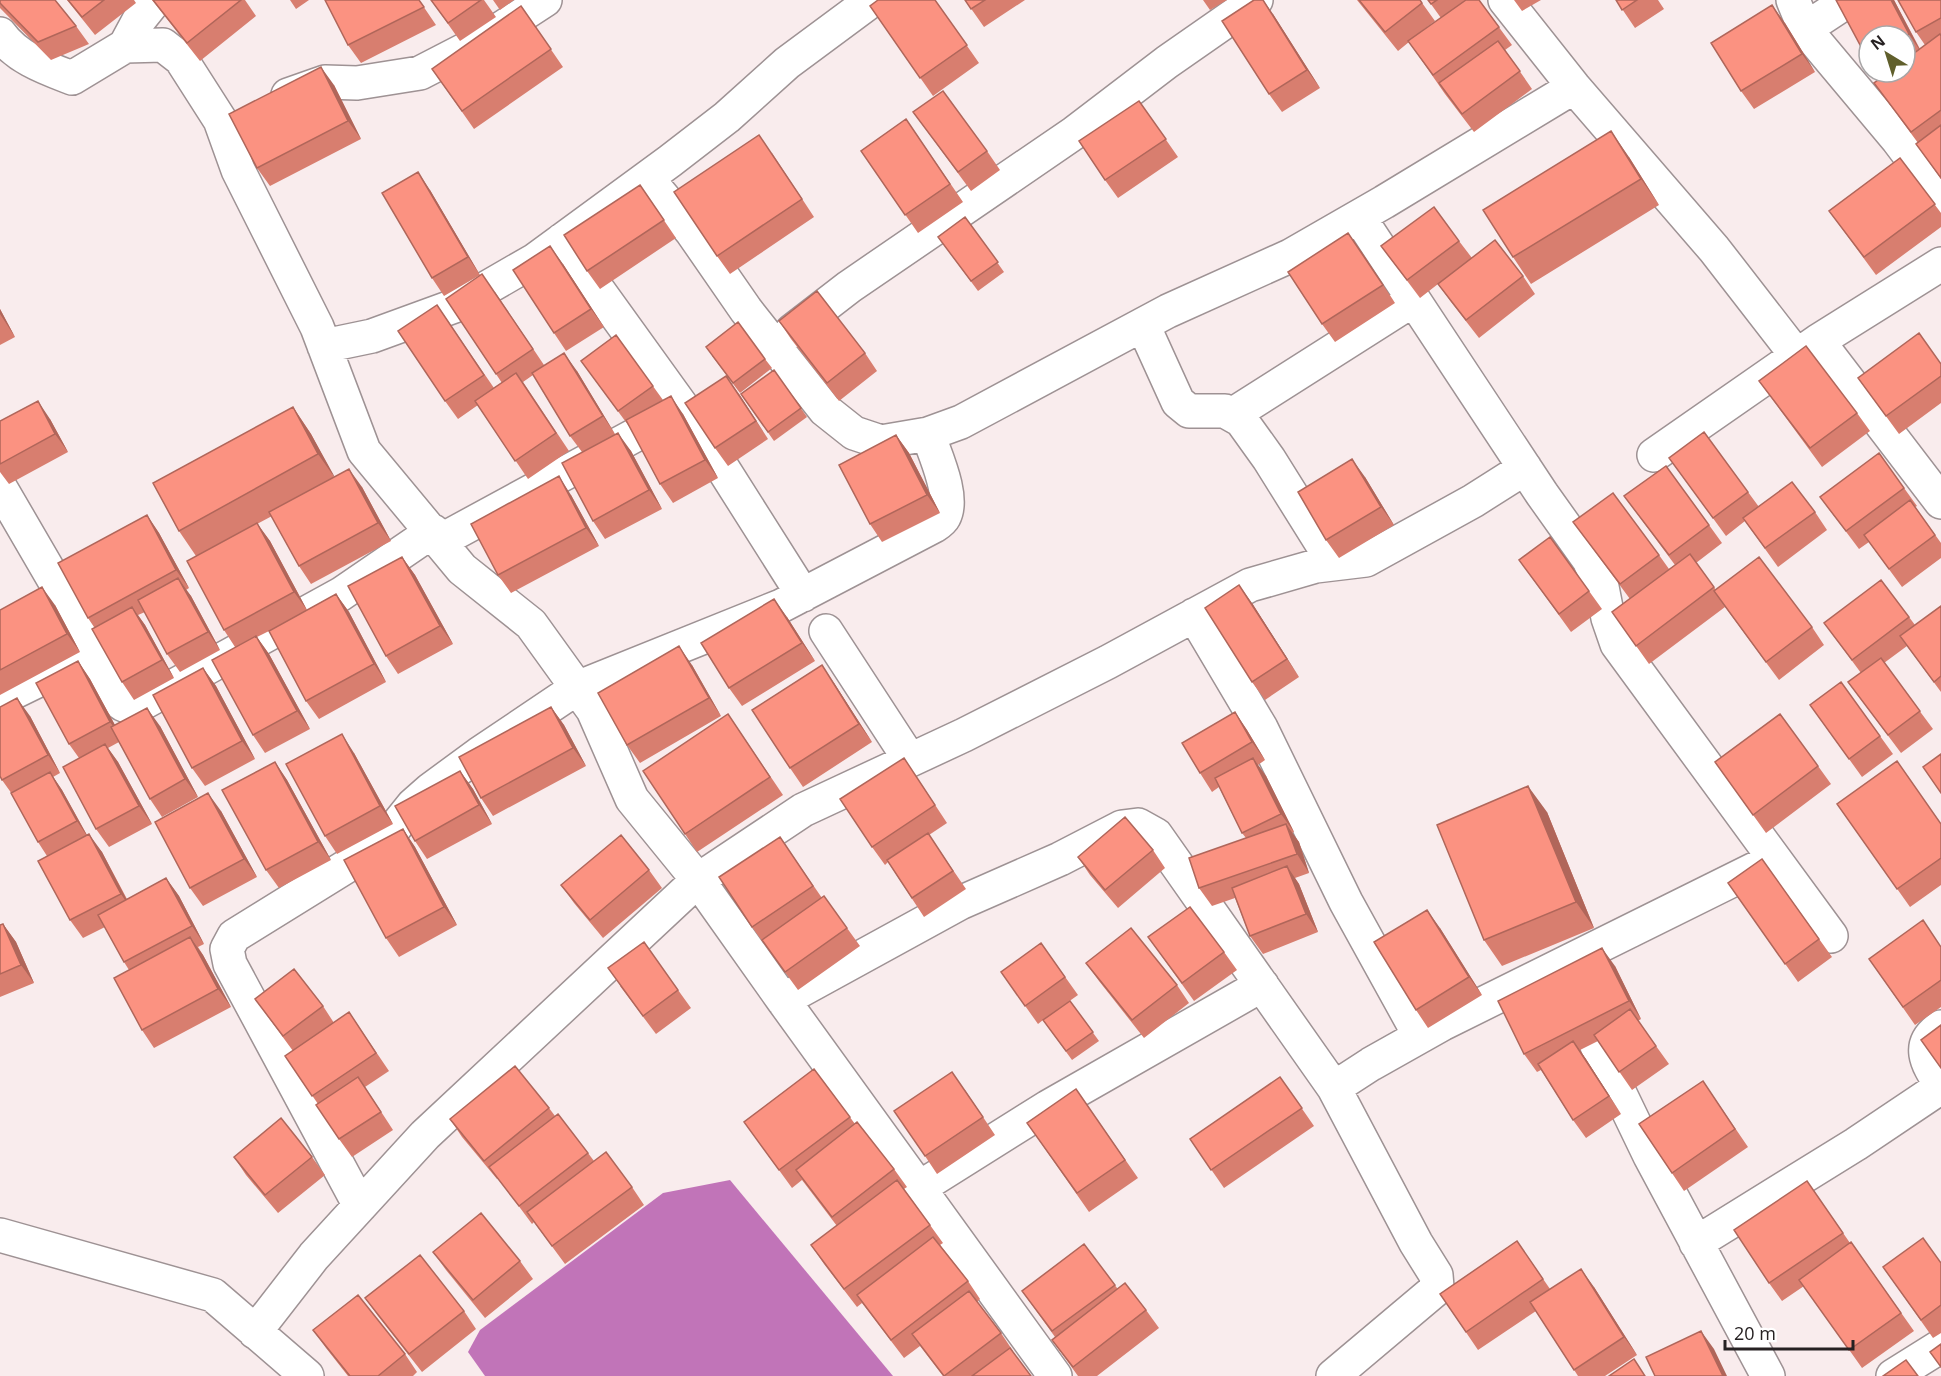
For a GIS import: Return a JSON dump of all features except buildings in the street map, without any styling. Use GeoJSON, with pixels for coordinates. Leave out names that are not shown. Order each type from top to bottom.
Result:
{"type":"FeatureCollection","features":[{"type":"Feature","properties":{"kind":"street"},"geometry":{"type":"LineString","coordinates":[[125,46],[154,0]]}},
{"type":"Feature","properties":{"kind":"street"},"geometry":{"type":"LineString","coordinates":[[220,120],[325,82],[357,83],[420,73],[482,41],[545,0]]}},
{"type":"Feature","properties":{"kind":"street"},"geometry":{"type":"LineString","coordinates":[[324,346],[372,336],[457,305],[535,260],[727,117],[787,63],[872,0]]}},
{"type":"Feature","properties":{"kind":"street"},"geometry":{"type":"LineString","coordinates":[[774,345],[849,287],[1074,133],[1167,62],[1256,0]]}},
{"type":"Feature","properties":{"kind":"street"},"geometry":{"type":"LineString","coordinates":[[1505,0],[1574,87],[1714,249],[1807,349],[1941,502]]}},
{"type":"Feature","properties":{"kind":"street"},"geometry":{"type":"LineString","coordinates":[[1792,0],[1805,29],[1898,140],[1941,197]]}},
{"type":"Feature","properties":{"kind":"street"},"geometry":{"type":"LineString","coordinates":[[1805,29],[1849,0]]}},
{"type":"Feature","properties":{"kind":"street"},"geometry":{"type":"LineString","coordinates":[[0,34],[7,44],[37,64],[72,78],[125,46],[163,45],[181,59],[220,120],[238,170],[317,327],[364,451],[437,536],[462,569],[531,624],[593,710],[632,798],[698,880],[1055,1376]]}},
{"type":"Feature","properties":{"kind":"street"},"geometry":{"type":"LineString","coordinates":[[647,178],[692,232],[746,310],[825,410],[854,433],[881,442],[928,434],[961,422],[1168,311],[1290,256],[1574,87]]}},
{"type":"Feature","properties":{"kind":"street"},"geometry":{"type":"LineString","coordinates":[[1359,217],[1525,468],[1589,560],[1602,587],[1608,618],[1617,644],[1831,936]]}},
{"type":"Feature","properties":{"kind":"street"},"geometry":{"type":"LineString","coordinates":[[562,240],[683,409],[803,595]]}},
{"type":"Feature","properties":{"kind":"street"},"geometry":{"type":"LineString","coordinates":[[1654,454],[1807,349],[1941,264]]}},
{"type":"Feature","properties":{"kind":"street"},"geometry":{"type":"LineString","coordinates":[[1232,415],[1413,300]]}},
{"type":"Feature","properties":{"kind":"street"},"geometry":{"type":"LineString","coordinates":[[1143,325],[1178,402],[1189,411],[1225,411],[1241,420],[1269,459],[1334,563]]}},
{"type":"Feature","properties":{"kind":"street"},"geometry":{"type":"LineString","coordinates":[[0,487],[72,609],[95,659],[122,704],[129,707],[143,703],[341,594],[437,536],[683,409]]}},
{"type":"Feature","properties":{"kind":"street"},"geometry":{"type":"LineString","coordinates":[[360,1206],[230,964],[227,949],[234,936],[368,853],[384,841],[413,805],[430,790],[577,688],[781,606],[934,526],[944,518],[948,504],[946,490],[928,434]]}},
{"type":"Feature","properties":{"kind":"street"},"geometry":{"type":"LineString","coordinates":[[255,1332],[314,1256],[425,1135],[698,880],[803,810],[1108,662],[1250,585],[1316,566],[1366,560],[1473,501],[1525,468]]}},
{"type":"Feature","properties":{"kind":"street"},"geometry":{"type":"LineString","coordinates":[[1194,615],[1261,728],[1346,902],[1420,1036]]}},
{"type":"Feature","properties":{"kind":"street"},"geometry":{"type":"LineString","coordinates":[[826,631],[910,760]]}},
{"type":"Feature","properties":{"kind":"street"},"geometry":{"type":"LineString","coordinates":[[0,699],[48,676],[95,659]]}},
{"type":"Feature","properties":{"kind":"street"},"geometry":{"type":"LineString","coordinates":[[783,1000],[960,903],[1060,859],[1122,827],[1138,825],[1156,835],[1334,1088],[1436,1275],[1438,1282],[1434,1291],[1338,1374]]}},
{"type":"Feature","properties":{"kind":"street"},"geometry":{"type":"LineString","coordinates":[[1334,1088],[1442,1024],[1775,859]]}},
{"type":"Feature","properties":{"kind":"street"},"geometry":{"type":"LineString","coordinates":[[919,1188],[1048,1107],[1262,985]]}},
{"type":"Feature","properties":{"kind":"street"},"geometry":{"type":"LineString","coordinates":[[1696,1243],[1856,1144],[1941,1086],[1928,1066],[1924,1052],[1930,1035],[1941,1027]]}},
{"type":"Feature","properties":{"kind":"street"},"geometry":{"type":"LineString","coordinates":[[1597,1046],[1650,1156],[1768,1376]]}},
{"type":"Feature","properties":{"kind":"street"},"geometry":{"type":"LineString","coordinates":[[0,1235],[213,1295],[307,1376]]}},
{"type":"Feature","properties":{"kind":"shaded area"},"geometry":{"type":"Polygon","coordinates":[[[730,1180],[893,1376],[485,1376],[468,1352],[480,1330],[663,1193],[730,1180]]]}}]}
